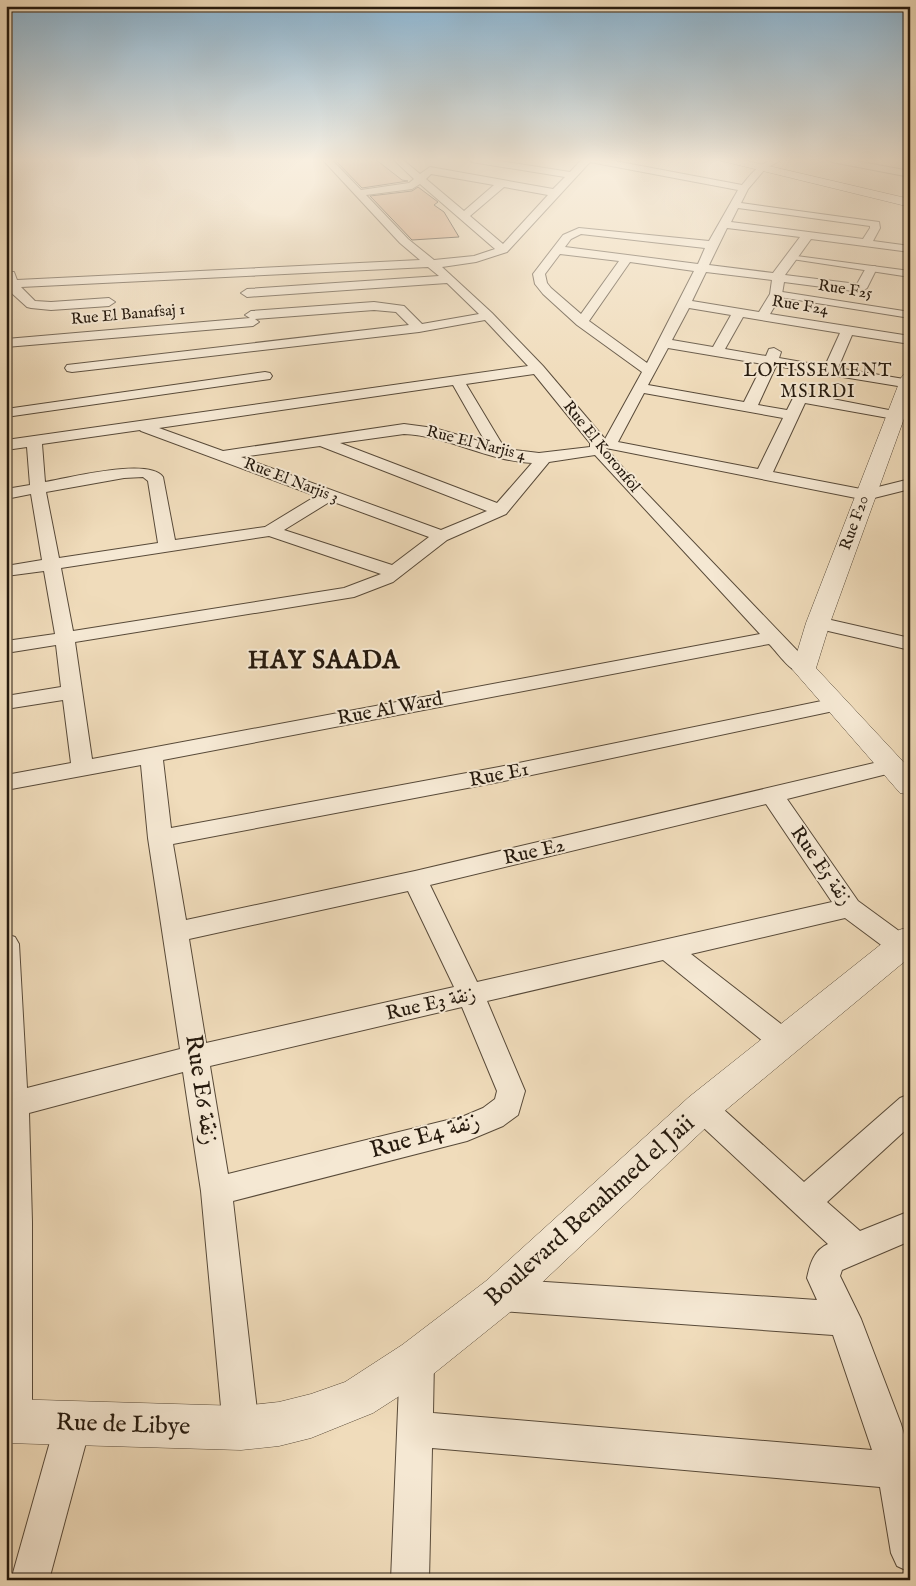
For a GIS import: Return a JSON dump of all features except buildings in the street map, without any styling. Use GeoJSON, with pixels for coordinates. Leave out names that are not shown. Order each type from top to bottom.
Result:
{"type":"FeatureCollection","features":[{"type":"Feature","properties":{"kind":"street","name":"Rue El Koronfol"},"geometry":{"type":"LineString","coordinates":[[397,233],[450,279],[538,369],[602,445],[622,478],[804,668],[910,786]]}},
{"type":"Feature","properties":{"kind":"street"},"geometry":{"type":"LineString","coordinates":[[484,233],[503,250]]}},
{"type":"Feature","properties":{"kind":"street"},"geometry":{"type":"LineString","coordinates":[[9,284],[368,265],[440,263],[490,256],[503,250],[519,233]]}},
{"type":"Feature","properties":{"kind":"street"},"geometry":{"type":"LineString","coordinates":[[574,233],[571,234],[539,274],[539,279],[547,291],[582,322],[648,370]]}},
{"type":"Feature","properties":{"kind":"street"},"geometry":{"type":"LineString","coordinates":[[609,233],[712,245]]}},
{"type":"Feature","properties":{"kind":"street"},"geometry":{"type":"LineString","coordinates":[[602,445],[639,388],[685,304],[719,233]]}},
{"type":"Feature","properties":{"kind":"street"},"geometry":{"type":"LineString","coordinates":[[793,233],[910,249]]}},
{"type":"Feature","properties":{"kind":"street"},"geometry":{"type":"LineString","coordinates":[[866,243],[872,233]]}},
{"type":"Feature","properties":{"kind":"street"},"geometry":{"type":"LineString","coordinates":[[762,316],[776,294],[779,274],[808,235]]}},
{"type":"Feature","properties":{"kind":"street"},"geometry":{"type":"LineString","coordinates":[[559,250],[861,288],[871,268]]}},
{"type":"Feature","properties":{"kind":"street"},"geometry":{"type":"LineString","coordinates":[[352,253],[363,256],[368,265]]}},
{"type":"Feature","properties":{"kind":"street"},"geometry":{"type":"LineString","coordinates":[[792,257],[910,274]]}},
{"type":"Feature","properties":{"kind":"street"},"geometry":{"type":"LineString","coordinates":[[582,322],[627,258]]}},
{"type":"Feature","properties":{"kind":"street"},"geometry":{"type":"LineString","coordinates":[[9,284],[10,274],[21,270]]}},
{"type":"Feature","properties":{"kind":"street"},"geometry":{"type":"LineString","coordinates":[[240,272],[261,362],[276,408]]}},
{"type":"Feature","properties":{"kind":"street"},"geometry":{"type":"LineString","coordinates":[[106,335],[109,279]]}},
{"type":"Feature","properties":{"kind":"street"},"geometry":{"type":"LineString","coordinates":[[246,293],[450,279]]}},
{"type":"Feature","properties":{"kind":"street"},"geometry":{"type":"LineString","coordinates":[[9,284],[31,304],[51,306],[108,302]]}},
{"type":"Feature","properties":{"kind":"street","name":"Rue F25"},"geometry":{"type":"LineString","coordinates":[[776,294],[910,315]]}},
{"type":"Feature","properties":{"kind":"street","name":"Rue F24"},"geometry":{"type":"LineString","coordinates":[[685,304],[910,340]]}},
{"type":"Feature","properties":{"kind":"street","name":"Rue El Banafsaj 1"},"geometry":{"type":"LineString","coordinates":[[6,343],[106,335],[374,306],[400,310],[419,328]]}},
{"type":"Feature","properties":{"kind":"street"},"geometry":{"type":"LineString","coordinates":[[717,351],[739,313]]}},
{"type":"Feature","properties":{"kind":"street"},"geometry":{"type":"LineString","coordinates":[[6,413],[92,401],[419,328],[488,316]]}},
{"type":"Feature","properties":{"kind":"street"},"geometry":{"type":"LineString","coordinates":[[830,370],[848,330]]}},
{"type":"Feature","properties":{"kind":"street"},"geometry":{"type":"LineString","coordinates":[[54,339],[92,401]]}},
{"type":"Feature","properties":{"kind":"street"},"geometry":{"type":"LineString","coordinates":[[664,342],[717,351],[773,356],[830,370],[908,381]]}},
{"type":"Feature","properties":{"kind":"street"},"geometry":{"type":"LineString","coordinates":[[749,407],[773,356]]}},
{"type":"Feature","properties":{"kind":"street"},"geometry":{"type":"LineString","coordinates":[[72,368],[261,362]]}},
{"type":"Feature","properties":{"kind":"street"},"geometry":{"type":"LineString","coordinates":[[6,445],[276,408],[538,369]]}},
{"type":"Feature","properties":{"kind":"street"},"geometry":{"type":"LineString","coordinates":[[457,381],[499,452]]}},
{"type":"Feature","properties":{"kind":"street","name":"Rue F20"},"geometry":{"type":"LineString","coordinates":[[804,668],[818,623],[908,381]]}},
{"type":"Feature","properties":{"kind":"street"},"geometry":{"type":"LineString","coordinates":[[639,388],[790,415]]}},
{"type":"Feature","properties":{"kind":"street"},"geometry":{"type":"LineString","coordinates":[[764,473],[799,399],[803,398],[894,415]]}},
{"type":"Feature","properties":{"kind":"street","name":"Rue El Narjis 3"},"geometry":{"type":"LineString","coordinates":[[141,427],[225,455],[328,496],[440,536]]}},
{"type":"Feature","properties":{"kind":"street","name":"Rue El Narjis 4"},"geometry":{"type":"LineString","coordinates":[[225,455],[319,440],[417,429],[499,452],[522,457],[544,458]]}},
{"type":"Feature","properties":{"kind":"street"},"geometry":{"type":"LineString","coordinates":[[319,440],[500,510]]}},
{"type":"Feature","properties":{"kind":"street"},"geometry":{"type":"LineString","coordinates":[[34,441],[38,490],[53,563],[65,637],[82,767]]}},
{"type":"Feature","properties":{"kind":"street"},"geometry":{"type":"LineString","coordinates":[[6,647],[348,593],[388,578],[440,536],[488,518],[500,510],[544,458],[602,445],[764,473],[866,495],[910,484]]}},
{"type":"Feature","properties":{"kind":"street"},"geometry":{"type":"LineString","coordinates":[[6,494],[38,490],[124,473],[141,472],[151,474],[156,481],[167,545]]}},
{"type":"Feature","properties":{"kind":"street"},"geometry":{"type":"LineString","coordinates":[[6,571],[167,545],[270,531],[328,496]]}},
{"type":"Feature","properties":{"kind":"street"},"geometry":{"type":"LineString","coordinates":[[270,531],[394,572]]}},
{"type":"Feature","properties":{"kind":"street"},"geometry":{"type":"LineString","coordinates":[[818,623],[910,644]]}},
{"type":"Feature","properties":{"kind":"street","name":"Rue Al Ward"},"geometry":{"type":"LineString","coordinates":[[6,783],[82,767],[774,637]]}},
{"type":"Feature","properties":{"kind":"street"},"geometry":{"type":"LineString","coordinates":[[6,703],[71,692]]}},
{"type":"Feature","properties":{"kind":"street","name":"Rue E1"},"geometry":{"type":"LineString","coordinates":[[160,838],[298,814],[530,769],[836,704]]}},
{"type":"Feature","properties":{"kind":"street","name":"Rue E6 زنقة"},"geometry":{"type":"LineString","coordinates":[[151,754],[160,838],[216,1191],[240,1428]]}},
{"type":"Feature","properties":{"kind":"street","name":"Rue E2"},"geometry":{"type":"LineString","coordinates":[[176,932],[415,880],[773,796],[891,766]]}},
{"type":"Feature","properties":{"kind":"street","name":"Rue E5 زنقة"},"geometry":{"type":"LineString","coordinates":[[773,796],[849,908],[905,943]]}},
{"type":"Feature","properties":{"kind":"street","name":"Rue E4 زنقة"},"geometry":{"type":"LineString","coordinates":[[216,1191],[467,1128],[493,1117],[508,1106],[511,1091],[471,996],[415,880]]}},
{"type":"Feature","properties":{"kind":"street","name":"Rue E3 زنقة"},"geometry":{"type":"LineString","coordinates":[[14,1104],[196,1057],[471,996],[849,908]]}},
{"type":"Feature","properties":{"kind":"street","name":"Boulevard Benahmed el Jaii"},"geometry":{"type":"LineString","coordinates":[[240,1428],[279,1424],[311,1416],[358,1398],[417,1360],[500,1296],[702,1108],[905,943]]}},
{"type":"Feature","properties":{"kind":"street"},"geometry":{"type":"LineString","coordinates":[[6,944],[14,1104],[11,1222],[10,1421]]}},
{"type":"Feature","properties":{"kind":"street"},"geometry":{"type":"LineString","coordinates":[[668,950],[784,1042]]}},
{"type":"Feature","properties":{"kind":"street"},"geometry":{"type":"LineString","coordinates":[[804,1202],[910,1107]]}},
{"type":"Feature","properties":{"kind":"street"},"geometry":{"type":"LineString","coordinates":[[702,1108],[856,1249]]}},
{"type":"Feature","properties":{"kind":"street"},"geometry":{"type":"LineString","coordinates":[[909,1547],[896,1470],[873,1391],[844,1319],[824,1278],[825,1268],[831,1259],[910,1226]]}},
{"type":"Feature","properties":{"kind":"street"},"geometry":{"type":"LineString","coordinates":[[500,1296],[844,1319]]}},
{"type":"Feature","properties":{"kind":"street"},"geometry":{"type":"LineString","coordinates":[[410,1580],[417,1360]]}},
{"type":"Feature","properties":{"kind":"street","name":"Rue de Libye"},"geometry":{"type":"LineString","coordinates":[[10,1421],[240,1428]]}},
{"type":"Feature","properties":{"kind":"street"},"geometry":{"type":"LineString","coordinates":[[30,1580],[73,1424]]}},
{"type":"Feature","properties":{"kind":"street"},"geometry":{"type":"LineString","coordinates":[[416,1428],[896,1470]]}},
{"type":"Feature","properties":{"kind":"district","name":"LOTISSEMENT MSIRDI"},"geometry":{"type":"Point","coordinates":[818,381]}},
{"type":"Feature","properties":{"kind":"district","name":"HAY SAADA"},"geometry":{"type":"Point","coordinates":[324,661]}}]}
